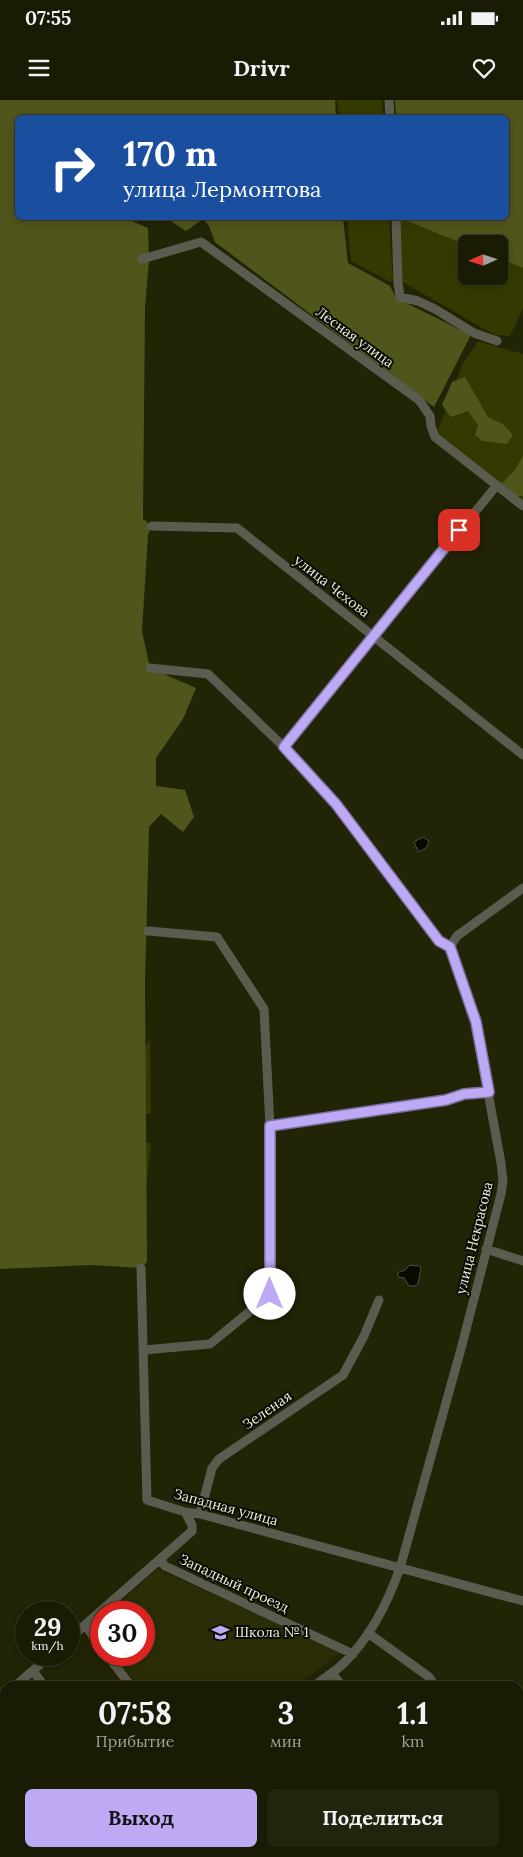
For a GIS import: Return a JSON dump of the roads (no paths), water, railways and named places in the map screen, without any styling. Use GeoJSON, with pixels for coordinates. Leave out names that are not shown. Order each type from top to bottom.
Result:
{"type":"FeatureCollection","features":[{"type":"Feature","properties":{"kind":"street"},"geometry":{"type":"LineString","coordinates":[[389,100],[390,115]]}},
{"type":"Feature","properties":{"kind":"street"},"geometry":{"type":"LineString","coordinates":[[396,220],[400,297],[418,301],[435,308],[474,333],[497,341]]}},
{"type":"Feature","properties":{"kind":"street","name":"Лесная улица"},"geometry":{"type":"LineString","coordinates":[[142,259],[201,242],[418,400],[430,416],[435,438],[523,506]]}},
{"type":"Feature","properties":{"kind":"street"},"geometry":{"type":"LineString","coordinates":[[284,747],[497,485]]}},
{"type":"Feature","properties":{"kind":"street","name":"улица Чехова"},"geometry":{"type":"LineString","coordinates":[[152,526],[237,528],[523,755]]}},
{"type":"Feature","properties":{"kind":"street"},"geometry":{"type":"LineString","coordinates":[[150,668],[208,674],[284,747],[336,804],[439,941],[450,947],[457,936],[523,888]]}},
{"type":"Feature","properties":{"kind":"street"},"geometry":{"type":"LineString","coordinates":[[144,1350],[210,1344],[270,1294],[270,1126],[264,1009],[217,937],[148,931]]}},
{"type":"Feature","properties":{"kind":"street","name":"улица Некрасова"},"geometry":{"type":"LineString","coordinates":[[320,1681],[353,1654],[368,1633],[390,1594],[400,1568],[461,1349],[503,1181],[476,1022],[450,947]]}},
{"type":"Feature","properties":{"kind":"street"},"geometry":{"type":"LineString","coordinates":[[270,1126],[446,1100],[464,1094],[489,1092]]}},
{"type":"Feature","properties":{"kind":"street"},"geometry":{"type":"LineString","coordinates":[[486,1249],[523,1261]]}},
{"type":"Feature","properties":{"kind":"street","name":"Западная улица"},"geometry":{"type":"LineString","coordinates":[[141,1268],[147,1500],[185,1512],[200,1514],[523,1601]]}},
{"type":"Feature","properties":{"kind":"street","name":"Зеленая"},"geometry":{"type":"LineString","coordinates":[[200,1514],[212,1468],[219,1459],[343,1375],[364,1336],[379,1300]]}},
{"type":"Feature","properties":{"kind":"street"},"geometry":{"type":"LineString","coordinates":[[80,1629],[192,1531],[192,1525],[185,1512]]}},
{"type":"Feature","properties":{"kind":"street","name":"Западный проезд"},"geometry":{"type":"LineString","coordinates":[[160,1560],[164,1566],[353,1654]]}},
{"type":"Feature","properties":{"kind":"street"},"geometry":{"type":"LineString","coordinates":[[85,1625],[90,1632]]}},
{"type":"Feature","properties":{"kind":"street"},"geometry":{"type":"LineString","coordinates":[[368,1633],[429,1677],[432,1681]]}},
{"type":"Feature","properties":{"kind":"street"},"geometry":{"type":"LineString","coordinates":[[21,1681],[39,1666]]}},
{"type":"Feature","properties":{"kind":"street"},"geometry":{"type":"LineString","coordinates":[[116,1666],[126,1681]]}},
{"type":"Feature","properties":{"kind":"street"},"geometry":{"type":"LineString","coordinates":[[33,1671],[40,1681]]}},
{"type":"Feature","properties":{"kind":"street"},"geometry":{"type":"LineString","coordinates":[[332,1672],[338,1681]]}},
{"type":"Feature","properties":{"kind":"place","name":"Школа № 1"},"geometry":{"type":"Point","coordinates":[221,1632]}}]}
